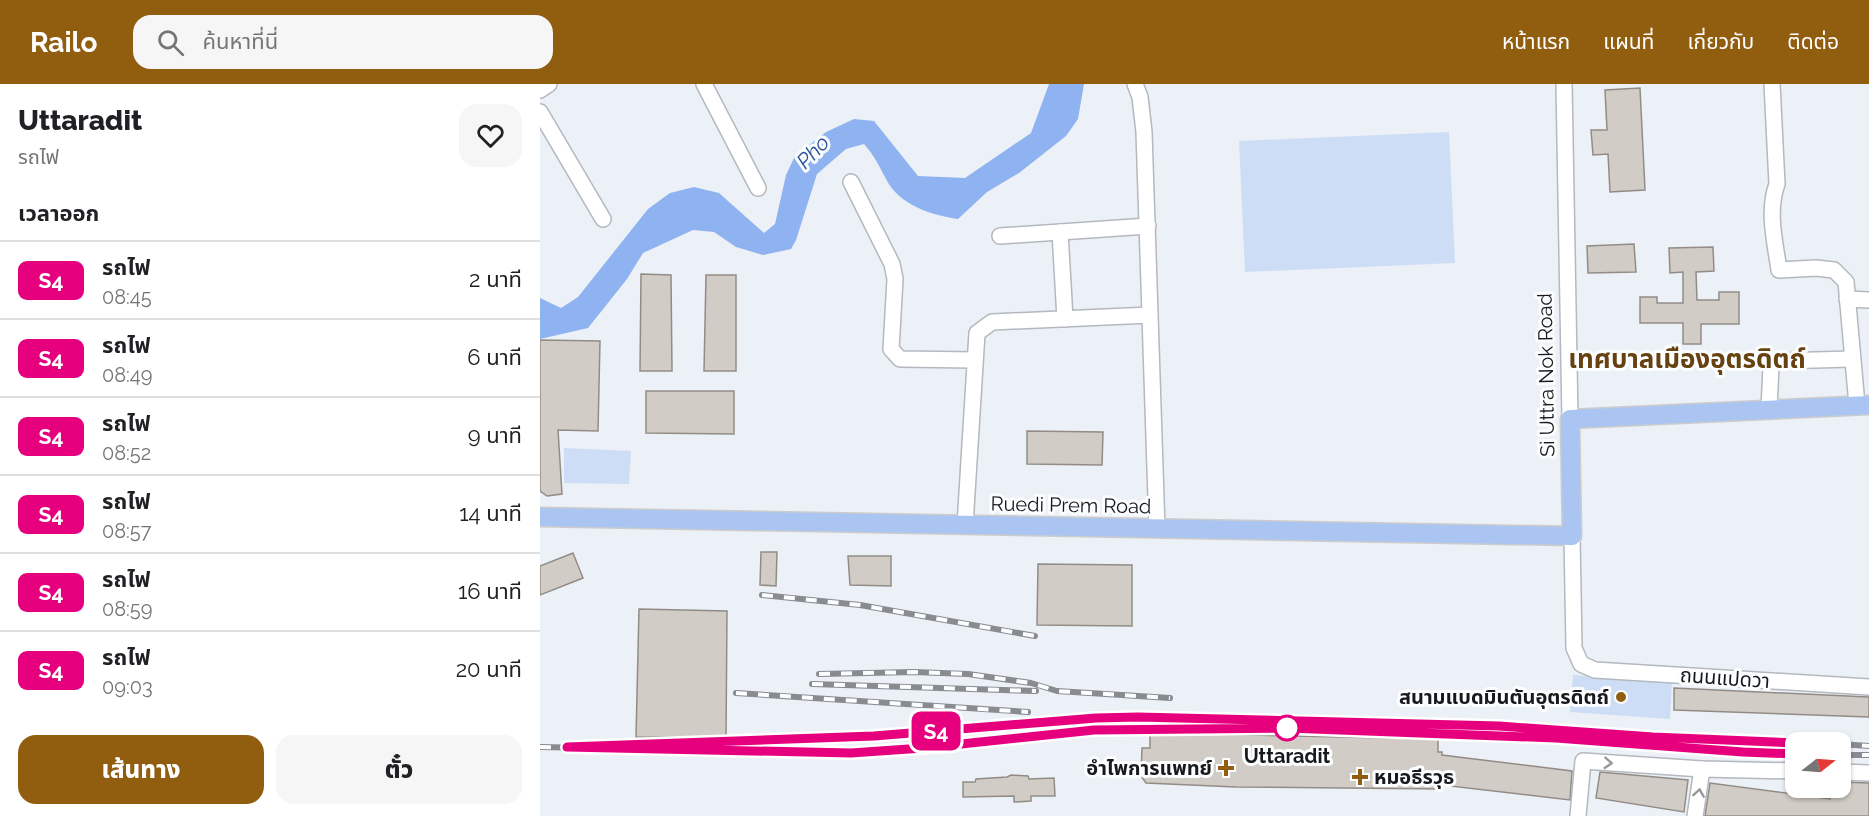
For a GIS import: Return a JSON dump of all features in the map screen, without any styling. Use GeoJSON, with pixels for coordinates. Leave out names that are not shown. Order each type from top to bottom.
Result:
{"type":"FeatureCollection","features":[{"type":"Feature","properties":{"kind":"main road"},"geometry":{"type":"LineString","coordinates":[[1570,419],[1863,405]]}},
{"type":"Feature","properties":{"kind":"main road","name":"Si Uttra Nok Road"},"geometry":{"type":"LineString","coordinates":[[1570,419],[1572,536]]}},
{"type":"Feature","properties":{"kind":"main road","name":"Ruedi Prem Road"},"geometry":{"type":"LineString","coordinates":[[540,506],[569,519]]}},
{"type":"Feature","properties":{"kind":"main road","name":"Ruedi Prem Road"},"geometry":{"type":"LineString","coordinates":[[540,517],[1572,536]]}},
{"type":"Feature","properties":{"kind":"street"},"geometry":{"type":"LineString","coordinates":[[540,90],[549,84]]}},
{"type":"Feature","properties":{"kind":"street"},"geometry":{"type":"LineString","coordinates":[[704,84],[758,188]]}},
{"type":"Feature","properties":{"kind":"street"},"geometry":{"type":"LineString","coordinates":[[1135,84],[1140,97],[1144,132],[1157,529]]}},
{"type":"Feature","properties":{"kind":"street","name":"Si Uttra Nok Road"},"geometry":{"type":"LineString","coordinates":[[1564,84],[1570,419]]}},
{"type":"Feature","properties":{"kind":"street"},"geometry":{"type":"LineString","coordinates":[[1772,84],[1777,184],[1772,198],[1774,238],[1779,270],[1816,268],[1834,270],[1846,282],[1852,359],[1863,405]]}},
{"type":"Feature","properties":{"kind":"street"},"geometry":{"type":"LineString","coordinates":[[540,112],[603,219]]}},
{"type":"Feature","properties":{"kind":"street"},"geometry":{"type":"LineString","coordinates":[[851,182],[892,264],[895,279],[891,349],[900,360],[975,360]]}},
{"type":"Feature","properties":{"kind":"street"},"geometry":{"type":"LineString","coordinates":[[1000,236],[1148,226]]}},
{"type":"Feature","properties":{"kind":"street"},"geometry":{"type":"LineString","coordinates":[[1060,232],[1065,319]]}},
{"type":"Feature","properties":{"kind":"street"},"geometry":{"type":"LineString","coordinates":[[1847,299],[1869,300]]}},
{"type":"Feature","properties":{"kind":"street"},"geometry":{"type":"LineString","coordinates":[[965,525],[977,333],[992,322],[1150,315]]}},
{"type":"Feature","properties":{"kind":"street"},"geometry":{"type":"LineString","coordinates":[[1769,409],[1771,366],[1777,361],[1852,359]]}},
{"type":"Feature","properties":{"kind":"street","name":"Si Uttra Nok Road"},"geometry":{"type":"LineString","coordinates":[[1572,536],[1574,648],[1581,664]]}},
{"type":"Feature","properties":{"kind":"street","name":"ถนนแปดวา"},"geometry":{"type":"LineString","coordinates":[[1581,664],[1595,670],[1869,687]]}},
{"type":"Feature","properties":{"kind":"street"},"geometry":{"type":"LineString","coordinates":[[1578,816],[1583,761],[1702,769],[1785,771]]}},
{"type":"Feature","properties":{"kind":"street"},"geometry":{"type":"LineString","coordinates":[[1695,816],[1702,769]]}},
{"type":"Feature","properties":{"kind":"street"},"geometry":{"type":"LineString","coordinates":[[1851,772],[1869,773]]}},
{"type":"Feature","properties":{"kind":"shaded area"},"geometry":{"type":"Polygon","coordinates":[[[1449,132],[1455,263],[1245,272],[1239,141],[1449,132]]]}},
{"type":"Feature","properties":{"kind":"shaded area"},"geometry":{"type":"Polygon","coordinates":[[[564,448],[631,451],[629,484],[564,483],[564,448]]]}},
{"type":"Feature","properties":{"kind":"shaded area","name":"สนามแบดมินตันอุตรดิตถ์"},"geometry":{"type":"Polygon","coordinates":[[[1573,675],[1672,682],[1670,719],[1570,712],[1573,675]]]}},
{"type":"Feature","properties":{"kind":"water","name":"Pho"},"geometry":{"type":"Polygon","coordinates":[[[1049,84],[1084,84],[1078,119],[1066,136],[1019,173],[987,192],[958,219],[937,215],[899,196],[864,144],[846,149],[817,174],[791,249],[763,255],[736,247],[714,232],[693,230],[643,253],[627,279],[588,328],[540,339],[540,298],[561,308],[578,297],[648,209],[670,193],[694,187],[719,193],[764,233],[775,224],[786,175],[795,156],[826,132],[854,119],[874,121],[918,176],[965,178],[1031,133],[1049,84]]]}},
{"type":"Feature","properties":{"kind":"building"},"geometry":{"type":"Polygon","coordinates":[[[1640,88],[1645,190],[1610,192],[1608,154],[1593,155],[1591,130],[1607,130],[1605,90],[1640,88]]]}},
{"type":"Feature","properties":{"kind":"building"},"geometry":{"type":"Polygon","coordinates":[[[1634,244],[1636,272],[1588,273],[1587,246],[1634,244]]]}},
{"type":"Feature","properties":{"kind":"building"},"geometry":{"type":"Polygon","coordinates":[[[1713,247],[1714,271],[1696,272],[1697,300],[1719,300],[1719,292],[1739,292],[1739,324],[1701,324],[1701,344],[1683,344],[1683,323],[1640,323],[1640,297],[1657,297],[1657,303],[1683,303],[1683,272],[1670,273],[1669,248],[1713,247]]]}},
{"type":"Feature","properties":{"kind":"building"},"geometry":{"type":"Polygon","coordinates":[[[641,274],[671,275],[672,371],[640,371],[641,274]]]}},
{"type":"Feature","properties":{"kind":"building"},"geometry":{"type":"Polygon","coordinates":[[[706,275],[736,275],[736,371],[704,371],[706,275]]]}},
{"type":"Feature","properties":{"kind":"building"},"geometry":{"type":"Polygon","coordinates":[[[540,340],[600,341],[598,431],[558,430],[562,494],[547,496],[540,491],[540,340]]]}},
{"type":"Feature","properties":{"kind":"building"},"geometry":{"type":"Polygon","coordinates":[[[646,391],[734,391],[734,434],[646,433],[646,391]]]}},
{"type":"Feature","properties":{"kind":"building"},"geometry":{"type":"Polygon","coordinates":[[[1027,431],[1103,432],[1102,465],[1027,464],[1027,431]]]}},
{"type":"Feature","properties":{"kind":"building"},"geometry":{"type":"Polygon","coordinates":[[[761,552],[777,552],[776,586],[760,585],[761,552]]]}},
{"type":"Feature","properties":{"kind":"building"},"geometry":{"type":"Polygon","coordinates":[[[573,553],[583,578],[540,595],[540,566],[573,553]]]}},
{"type":"Feature","properties":{"kind":"building"},"geometry":{"type":"Polygon","coordinates":[[[848,556],[891,556],[891,586],[850,585],[848,556]]]}},
{"type":"Feature","properties":{"kind":"building"},"geometry":{"type":"Polygon","coordinates":[[[1038,564],[1132,565],[1132,626],[1037,625],[1038,564]]]}},
{"type":"Feature","properties":{"kind":"building"},"geometry":{"type":"Polygon","coordinates":[[[639,609],[727,611],[726,738],[636,737],[639,609]]]}},
{"type":"Feature","properties":{"kind":"building"},"geometry":{"type":"Polygon","coordinates":[[[1674,688],[1869,697],[1869,717],[1674,710],[1674,688]]]}},
{"type":"Feature","properties":{"kind":"building"},"geometry":{"type":"Polygon","coordinates":[[[1150,733],[1438,739],[1438,752],[1442,752],[1442,755],[1572,771],[1570,800],[1442,785],[1442,789],[1236,787],[1146,783],[1141,776],[1142,748],[1150,748],[1150,733]]]}},
{"type":"Feature","properties":{"kind":"building"},"geometry":{"type":"Polygon","coordinates":[[[1600,772],[1688,780],[1684,812],[1596,798],[1600,772]]]}},
{"type":"Feature","properties":{"kind":"building"},"geometry":{"type":"Polygon","coordinates":[[[1011,775],[1028,776],[1029,779],[1054,778],[1055,796],[1031,796],[1031,801],[1014,802],[1014,796],[963,797],[963,782],[1011,775]]]}},
{"type":"Feature","properties":{"kind":"building"},"geometry":{"type":"Polygon","coordinates":[[[1851,782],[1869,783],[1869,816],[1705,816],[1710,783],[1785,793],[1785,798],[1851,798],[1851,782]]]}},
{"type":"Feature","properties":{"kind":"railway"},"geometry":{"type":"LineString","coordinates":[[762,595],[860,605],[1035,636]]}},
{"type":"Feature","properties":{"kind":"railway"},"geometry":{"type":"LineString","coordinates":[[819,674],[914,672],[968,674],[1031,683],[1057,691],[1170,698]]}},
{"type":"Feature","properties":{"kind":"railway"},"geometry":{"type":"LineString","coordinates":[[812,684],[1036,691]]}},
{"type":"Feature","properties":{"kind":"railway"},"geometry":{"type":"LineString","coordinates":[[736,693],[1028,712]]}},
{"type":"Feature","properties":{"kind":"railway"},"geometry":{"type":"LineString","coordinates":[[678,742],[874,736],[1096,718],[1138,717],[1499,726],[1568,730]]}},
{"type":"Feature","properties":{"kind":"railway"},"geometry":{"type":"LineString","coordinates":[[540,747],[851,753],[923,748],[1094,730],[1287,728],[1556,738],[1785,754]]}},
{"type":"Feature","properties":{"kind":"railway"},"geometry":{"type":"LineString","coordinates":[[1640,736],[1785,743]]}},
{"type":"Feature","properties":{"kind":"railway"},"geometry":{"type":"LineString","coordinates":[[1851,745],[1869,746]]}},
{"type":"Feature","properties":{"kind":"railway"},"geometry":{"type":"LineString","coordinates":[[1851,755],[1869,755]]}},
{"type":"Feature","properties":{"kind":"train","name":"S4"},"geometry":{"type":"LineString","coordinates":[[1785,743],[1653,737],[1499,726],[1138,717],[1096,718],[874,736],[567,747],[804,754],[851,753],[923,748],[1094,730],[1287,728],[1556,738],[1785,754]]}},
{"type":"Feature","properties":{"kind":"place","name":"สนามแบดมินตันอุตรดิตถ์"},"geometry":{"type":"Point","coordinates":[1621,697]}},
{"type":"Feature","properties":{"kind":"place","name":"Uttaradit"},"geometry":{"type":"Point","coordinates":[1287,728]}},
{"type":"Feature","properties":{"kind":"place","name":"อำไพการแพทย์"},"geometry":{"type":"Point","coordinates":[1226,768]}},
{"type":"Feature","properties":{"kind":"place","name":"หมอธีรวุธ"},"geometry":{"type":"Point","coordinates":[1360,777]}},
{"type":"Feature","properties":{"kind":"district","name":"เทศบาลเมืองอุตรดิตถ์"},"geometry":{"type":"Point","coordinates":[1687,359]}}]}
